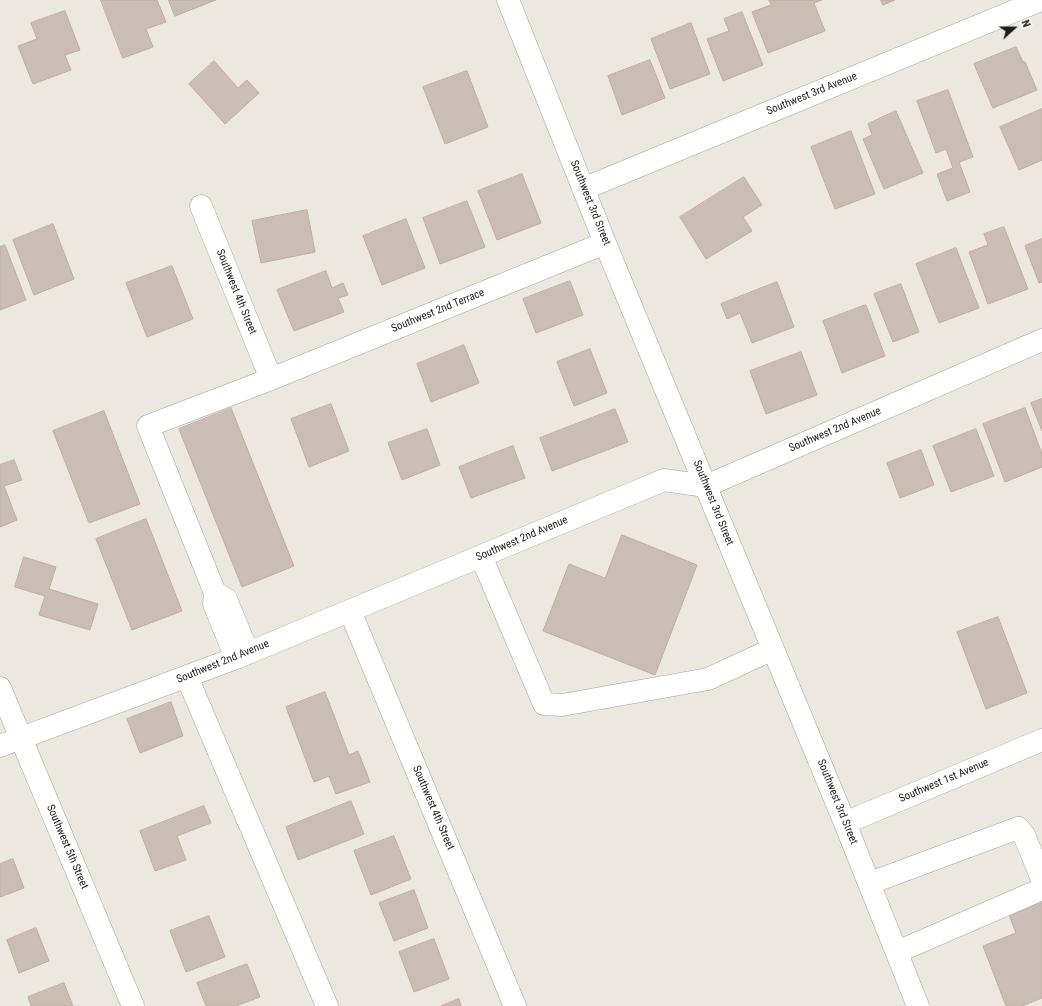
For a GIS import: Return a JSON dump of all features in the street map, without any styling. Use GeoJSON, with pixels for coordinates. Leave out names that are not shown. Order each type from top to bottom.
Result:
{"type":"FeatureCollection","features":[{"type":"Feature","properties":{"kind":"street","name":"Southwest 3rd Street"},"geometry":{"type":"LineString","coordinates":[[508,0],[583,189],[870,883],[918,1006]]}},
{"type":"Feature","properties":{"kind":"street","name":"Southwest 3rd Avenue"},"geometry":{"type":"LineString","coordinates":[[583,189],[1041,0]]}},
{"type":"Feature","properties":{"kind":"street","name":"Southwest 4th Street"},"geometry":{"type":"LineString","coordinates":[[201,206],[271,379]]}},
{"type":"Feature","properties":{"kind":"street","name":"Southwest 2nd Terrace"},"geometry":{"type":"LineString","coordinates":[[242,656],[226,599],[215,593],[148,426],[271,379],[605,242]]}},
{"type":"Feature","properties":{"kind":"street","name":"Southwest 2nd Avenue"},"geometry":{"type":"LineString","coordinates":[[0,746],[242,656],[664,480],[706,486],[1042,340]]}},
{"type":"Feature","properties":{"kind":"street"},"geometry":{"type":"LineString","coordinates":[[480,556],[544,704],[562,705],[708,679],[773,649]]}},
{"type":"Feature","properties":{"kind":"street","name":"Southwest 4th Street"},"geometry":{"type":"LineString","coordinates":[[350,610],[515,1006]]}},
{"type":"Feature","properties":{"kind":"street"},"geometry":{"type":"LineString","coordinates":[[187,677],[327,1006]]}},
{"type":"Feature","properties":{"kind":"street","name":"Southwest 5th Street"},"geometry":{"type":"LineString","coordinates":[[0,688],[22,737],[134,1006]]}},
{"type":"Feature","properties":{"kind":"street","name":"Southwest 1st Avenue"},"geometry":{"type":"LineString","coordinates":[[845,823],[1042,740]]}},
{"type":"Feature","properties":{"kind":"street"},"geometry":{"type":"LineString","coordinates":[[870,883],[1018,828],[1024,835],[1042,879]]}},
{"type":"Feature","properties":{"kind":"street"},"geometry":{"type":"LineString","coordinates":[[897,952],[1042,889]]}},
{"type":"Feature","properties":{"kind":"building"},"geometry":{"type":"Polygon","coordinates":[[[101,0],[157,0],[166,22],[146,29],[153,47],[123,58],[101,0]]]}},
{"type":"Feature","properties":{"kind":"building"},"geometry":{"type":"Polygon","coordinates":[[[169,0],[216,0],[175,16],[169,0]]]}},
{"type":"Feature","properties":{"kind":"building"},"geometry":{"type":"Polygon","coordinates":[[[769,0],[822,0],[814,3],[825,31],[768,53],[752,12],[771,5],[769,0]]]}},
{"type":"Feature","properties":{"kind":"building"},"geometry":{"type":"Polygon","coordinates":[[[881,0],[895,0],[883,5],[881,0]]]}},
{"type":"Feature","properties":{"kind":"building"},"geometry":{"type":"Polygon","coordinates":[[[65,11],[80,50],[65,55],[71,70],[33,84],[18,46],[37,39],[31,23],[65,11]]]}},
{"type":"Feature","properties":{"kind":"building"},"geometry":{"type":"Polygon","coordinates":[[[742,12],[763,65],[723,81],[707,39],[729,31],[724,19],[742,12]]]}},
{"type":"Feature","properties":{"kind":"building"},"geometry":{"type":"Polygon","coordinates":[[[691,23],[710,74],[670,89],[651,39],[691,23]]]}},
{"type":"Feature","properties":{"kind":"building"},"geometry":{"type":"Polygon","coordinates":[[[1016,47],[1023,62],[1025,62],[1037,90],[993,108],[974,64],[1016,47]]]}},
{"type":"Feature","properties":{"kind":"building"},"geometry":{"type":"Polygon","coordinates":[[[650,60],[665,98],[622,115],[608,76],[650,60]]]}},
{"type":"Feature","properties":{"kind":"building"},"geometry":{"type":"Polygon","coordinates":[[[214,61],[238,88],[247,80],[259,93],[225,124],[189,84],[214,61]]]}},
{"type":"Feature","properties":{"kind":"building"},"geometry":{"type":"Polygon","coordinates":[[[467,71],[488,127],[445,144],[423,87],[467,71]]]}},
{"type":"Feature","properties":{"kind":"building"},"geometry":{"type":"Polygon","coordinates":[[[948,90],[973,157],[959,162],[970,192],[947,201],[937,174],[953,168],[946,149],[936,153],[917,101],[948,90]]]}},
{"type":"Feature","properties":{"kind":"building"},"geometry":{"type":"Polygon","coordinates":[[[1042,109],[1042,160],[1019,170],[1000,127],[1042,109]]]}},
{"type":"Feature","properties":{"kind":"building"},"geometry":{"type":"Polygon","coordinates":[[[896,111],[923,173],[884,189],[863,139],[872,135],[868,124],[896,111]]]}},
{"type":"Feature","properties":{"kind":"building"},"geometry":{"type":"Polygon","coordinates":[[[851,131],[875,194],[835,209],[811,147],[851,131]]]}},
{"type":"Feature","properties":{"kind":"building"},"geometry":{"type":"Polygon","coordinates":[[[522,174],[541,223],[497,240],[478,191],[522,174]]]}},
{"type":"Feature","properties":{"kind":"building"},"geometry":{"type":"Polygon","coordinates":[[[744,177],[762,205],[743,217],[752,231],[706,259],[680,217],[744,177]]]}},
{"type":"Feature","properties":{"kind":"building"},"geometry":{"type":"Polygon","coordinates":[[[467,201],[485,247],[440,264],[423,218],[467,201]]]}},
{"type":"Feature","properties":{"kind":"building"},"geometry":{"type":"Polygon","coordinates":[[[307,210],[315,252],[261,263],[252,221],[307,210]]]}},
{"type":"Feature","properties":{"kind":"building"},"geometry":{"type":"Polygon","coordinates":[[[406,219],[425,268],[382,285],[363,236],[406,219]]]}},
{"type":"Feature","properties":{"kind":"building"},"geometry":{"type":"Polygon","coordinates":[[[53,224],[74,279],[34,295],[13,240],[53,224]]]}},
{"type":"Feature","properties":{"kind":"building"},"geometry":{"type":"Polygon","coordinates":[[[1004,227],[1028,289],[988,304],[969,252],[988,245],[984,234],[1004,227]]]}},
{"type":"Feature","properties":{"kind":"building"},"geometry":{"type":"Polygon","coordinates":[[[1042,239],[1042,282],[1039,283],[1025,246],[1042,239]]]}},
{"type":"Feature","properties":{"kind":"building"},"geometry":{"type":"Polygon","coordinates":[[[5,245],[26,300],[0,310],[0,247],[5,245]]]}},
{"type":"Feature","properties":{"kind":"building"},"geometry":{"type":"Polygon","coordinates":[[[956,248],[979,308],[939,323],[916,264],[956,248]]]}},
{"type":"Feature","properties":{"kind":"building"},"geometry":{"type":"Polygon","coordinates":[[[172,266],[193,319],[147,337],[126,283],[172,266]]]}},
{"type":"Feature","properties":{"kind":"building"},"geometry":{"type":"Polygon","coordinates":[[[326,271],[332,288],[343,283],[348,295],[338,298],[344,312],[294,331],[277,290],[326,271]]]}},
{"type":"Feature","properties":{"kind":"building"},"geometry":{"type":"Polygon","coordinates":[[[570,281],[583,315],[536,333],[523,299],[570,281]]]}},
{"type":"Feature","properties":{"kind":"building"},"geometry":{"type":"Polygon","coordinates":[[[777,282],[794,327],[752,343],[740,313],[727,319],[721,304],[777,282]]]}},
{"type":"Feature","properties":{"kind":"building"},"geometry":{"type":"Polygon","coordinates":[[[901,284],[919,332],[893,342],[874,294],[901,284]]]}},
{"type":"Feature","properties":{"kind":"building"},"geometry":{"type":"Polygon","coordinates":[[[866,305],[885,356],[842,373],[823,321],[866,305]]]}},
{"type":"Feature","properties":{"kind":"building"},"geometry":{"type":"Polygon","coordinates":[[[464,345],[479,383],[431,402],[417,364],[464,345]]]}},
{"type":"Feature","properties":{"kind":"building"},"geometry":{"type":"Polygon","coordinates":[[[590,349],[607,393],[574,406],[557,362],[590,349]]]}},
{"type":"Feature","properties":{"kind":"building"},"geometry":{"type":"Polygon","coordinates":[[[801,352],[817,395],[766,414],[750,371],[801,352]]]}},
{"type":"Feature","properties":{"kind":"building"},"geometry":{"type":"Polygon","coordinates":[[[1042,399],[1042,431],[1031,403],[1042,399]]]}},
{"type":"Feature","properties":{"kind":"building"},"geometry":{"type":"Polygon","coordinates":[[[331,404],[349,451],[309,467],[291,419],[331,404]]]}},
{"type":"Feature","properties":{"kind":"building"},"geometry":{"type":"Polygon","coordinates":[[[231,408],[294,566],[242,587],[179,429],[231,408]]]}},
{"type":"Feature","properties":{"kind":"building"},"geometry":{"type":"Polygon","coordinates":[[[1025,408],[1042,454],[1042,467],[1005,482],[983,424],[1025,408]]]}},
{"type":"Feature","properties":{"kind":"building"},"geometry":{"type":"Polygon","coordinates":[[[615,409],[628,442],[552,471],[540,438],[615,409]]]}},
{"type":"Feature","properties":{"kind":"building"},"geometry":{"type":"Polygon","coordinates":[[[104,411],[140,504],[89,523],[53,431],[104,411]]]}},
{"type":"Feature","properties":{"kind":"building"},"geometry":{"type":"Polygon","coordinates":[[[427,429],[440,465],[402,480],[388,443],[427,429]]]}},
{"type":"Feature","properties":{"kind":"building"},"geometry":{"type":"Polygon","coordinates":[[[976,429],[994,476],[951,492],[933,446],[976,429]]]}},
{"type":"Feature","properties":{"kind":"building"},"geometry":{"type":"Polygon","coordinates":[[[513,446],[525,478],[471,498],[459,467],[513,446]]]}},
{"type":"Feature","properties":{"kind":"building"},"geometry":{"type":"Polygon","coordinates":[[[921,450],[934,485],[900,498],[887,463],[921,450]]]}},
{"type":"Feature","properties":{"kind":"building"},"geometry":{"type":"Polygon","coordinates":[[[14,460],[22,480],[4,486],[17,520],[0,527],[0,465],[14,460]]]}},
{"type":"Feature","properties":{"kind":"building"},"geometry":{"type":"Polygon","coordinates":[[[146,519],[182,611],[132,630],[96,539],[146,519]]]}},
{"type":"Feature","properties":{"kind":"building"},"geometry":{"type":"Polygon","coordinates":[[[622,535],[697,565],[655,675],[543,631],[569,564],[605,578],[622,535]]]}},
{"type":"Feature","properties":{"kind":"building"},"geometry":{"type":"Polygon","coordinates":[[[24,557],[56,567],[49,589],[98,604],[90,630],[39,615],[45,596],[15,587],[24,557]]]}},
{"type":"Feature","properties":{"kind":"building"},"geometry":{"type":"Polygon","coordinates":[[[998,617],[1027,693],[986,709],[957,632],[998,617]]]}},
{"type":"Feature","properties":{"kind":"building"},"geometry":{"type":"Polygon","coordinates":[[[325,692],[349,755],[358,751],[370,782],[336,794],[329,776],[314,782],[286,707],[325,692]]]}},
{"type":"Feature","properties":{"kind":"building"},"geometry":{"type":"Polygon","coordinates":[[[171,702],[183,736],[140,753],[127,719],[171,702]]]}},
{"type":"Feature","properties":{"kind":"building"},"geometry":{"type":"Polygon","coordinates":[[[351,801],[364,834],[298,860],[286,827],[351,801]]]}},
{"type":"Feature","properties":{"kind":"building"},"geometry":{"type":"Polygon","coordinates":[[[204,806],[211,823],[177,836],[186,860],[155,871],[140,831],[204,806]]]}},
{"type":"Feature","properties":{"kind":"building"},"geometry":{"type":"Polygon","coordinates":[[[394,836],[411,879],[371,895],[354,851],[394,836]]]}},
{"type":"Feature","properties":{"kind":"building"},"geometry":{"type":"Polygon","coordinates":[[[13,859],[24,888],[0,897],[0,864],[13,859]]]}},
{"type":"Feature","properties":{"kind":"building"},"geometry":{"type":"Polygon","coordinates":[[[414,890],[428,928],[394,941],[379,903],[414,890]]]}},
{"type":"Feature","properties":{"kind":"building"},"geometry":{"type":"Polygon","coordinates":[[[1042,902],[1042,998],[1022,1006],[1006,1006],[983,946],[1016,933],[1009,915],[1042,902]]]}},
{"type":"Feature","properties":{"kind":"building"},"geometry":{"type":"Polygon","coordinates":[[[209,916],[225,957],[186,972],[170,931],[209,916]]]}},
{"type":"Feature","properties":{"kind":"building"},"geometry":{"type":"Polygon","coordinates":[[[36,928],[49,961],[19,973],[7,940],[36,928]]]}},
{"type":"Feature","properties":{"kind":"building"},"geometry":{"type":"Polygon","coordinates":[[[434,939],[449,979],[414,992],[399,952],[434,939]]]}},
{"type":"Feature","properties":{"kind":"building"},"geometry":{"type":"Polygon","coordinates":[[[247,964],[260,997],[236,1006],[206,1006],[197,983],[247,964]]]}},
{"type":"Feature","properties":{"kind":"building"},"geometry":{"type":"Polygon","coordinates":[[[64,983],[73,1006],[31,1006],[28,997],[64,983]]]}},
{"type":"Feature","properties":{"kind":"building"},"geometry":{"type":"Polygon","coordinates":[[[459,999],[461,1006],[441,1006],[459,999]]]}}]}
